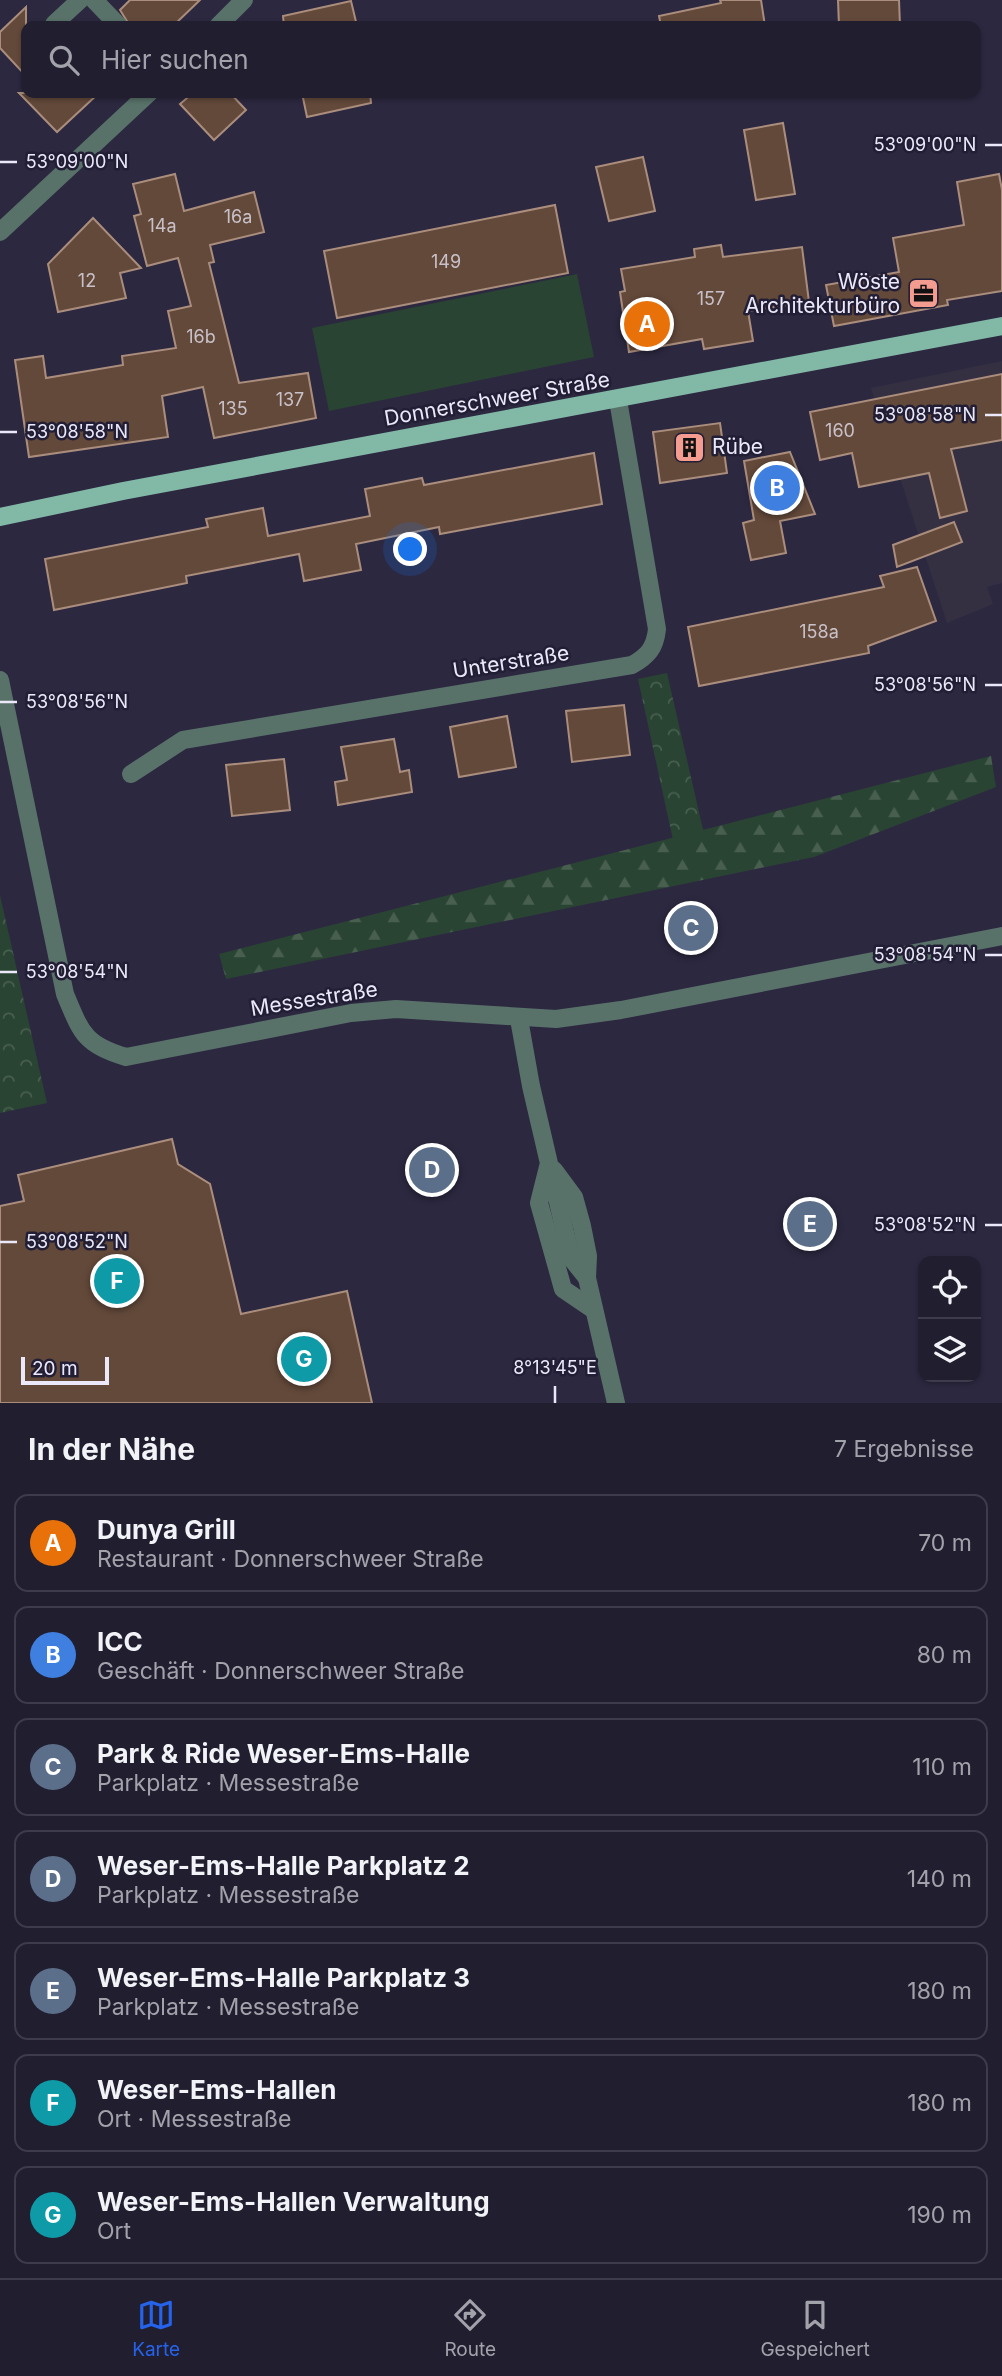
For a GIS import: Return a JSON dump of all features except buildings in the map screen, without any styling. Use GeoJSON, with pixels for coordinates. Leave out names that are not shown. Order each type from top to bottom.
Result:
{"type":"FeatureCollection","features":[{"type":"Feature","properties":{"kind":"main road","name":"Donnerschweer Straße"},"geometry":{"type":"LineString","coordinates":[[0,517],[123,491],[1002,326]]}},
{"type":"Feature","properties":{"kind":"street"},"geometry":{"type":"LineString","coordinates":[[57,21],[80,0]]}},
{"type":"Feature","properties":{"kind":"street"},"geometry":{"type":"LineString","coordinates":[[93,0],[115,21]]}},
{"type":"Feature","properties":{"kind":"street"},"geometry":{"type":"LineString","coordinates":[[223,21],[244,0]]}},
{"type":"Feature","properties":{"kind":"street"},"geometry":{"type":"LineString","coordinates":[[0,232],[144,98]]}},
{"type":"Feature","properties":{"kind":"street","name":"Unterstraße"},"geometry":{"type":"LineString","coordinates":[[131,774],[183,740],[632,665],[643,659],[652,650],[657,629],[618,400]]}},
{"type":"Feature","properties":{"kind":"street","name":"Messestraße"},"geometry":{"type":"LineString","coordinates":[[0,680],[65,994],[80,1028],[99,1049],[126,1057],[351,1013],[396,1009],[519,1019],[555,1019],[621,1010],[1002,936]]}},
{"type":"Feature","properties":{"kind":"street"},"geometry":{"type":"LineString","coordinates":[[519,1019],[570,1258],[587,1278]]}},
{"type":"Feature","properties":{"kind":"street"},"geometry":{"type":"LineString","coordinates":[[549,1164],[573,1197],[582,1226],[588,1256],[587,1278],[616,1403]]}},
{"type":"Feature","properties":{"kind":"street"},"geometry":{"type":"LineString","coordinates":[[549,1164],[539,1203],[563,1289],[594,1310]]}},
{"type":"Feature","properties":{"kind":"shaded area"},"geometry":{"type":"Polygon","coordinates":[[[1002,361],[1002,583],[987,587],[993,604],[947,623],[871,388],[1002,361]]]}},
{"type":"Feature","properties":{"kind":"green space"},"geometry":{"type":"Polygon","coordinates":[[[577,274],[594,357],[329,411],[312,328],[577,274]]]}},
{"type":"Feature","properties":{"kind":"green space"},"geometry":{"type":"Polygon","coordinates":[[[667,673],[704,834],[673,840],[638,679],[667,673]]]}},
{"type":"Feature","properties":{"kind":"green space"},"geometry":{"type":"Polygon","coordinates":[[[991,756],[996,787],[814,857],[226,979],[219,954],[991,756]]]}},
{"type":"Feature","properties":{"kind":"green space"},"geometry":{"type":"Polygon","coordinates":[[[0,895],[47,1103],[0,1113],[0,895]]]}},
{"type":"Feature","properties":{"kind":"place","name":"Wöste Architekturbüro"},"geometry":{"type":"Point","coordinates":[923,294]}},
{"type":"Feature","properties":{"kind":"place","name":"Dunya Grill"},"geometry":{"type":"Point","coordinates":[647,324]}},
{"type":"Feature","properties":{"kind":"place","name":"Rübe"},"geometry":{"type":"Point","coordinates":[689,447]}},
{"type":"Feature","properties":{"kind":"place","name":"ICC"},"geometry":{"type":"Point","coordinates":[777,488]}},
{"type":"Feature","properties":{"kind":"place","name":"Park & Ride Weser-Ems-Halle"},"geometry":{"type":"Point","coordinates":[691,928]}},
{"type":"Feature","properties":{"kind":"place","name":"Weser-Ems-Halle Parkplatz 2"},"geometry":{"type":"Point","coordinates":[432,1170]}},
{"type":"Feature","properties":{"kind":"place","name":"Weser-Ems-Halle Parkplatz 3"},"geometry":{"type":"Point","coordinates":[810,1224]}},
{"type":"Feature","properties":{"kind":"place","name":"Weser-Ems-Hallen"},"geometry":{"type":"Point","coordinates":[117,1281]}},
{"type":"Feature","properties":{"kind":"place","name":"Weser-Ems-Hallen Verwaltung"},"geometry":{"type":"Point","coordinates":[304,1359]}}]}
